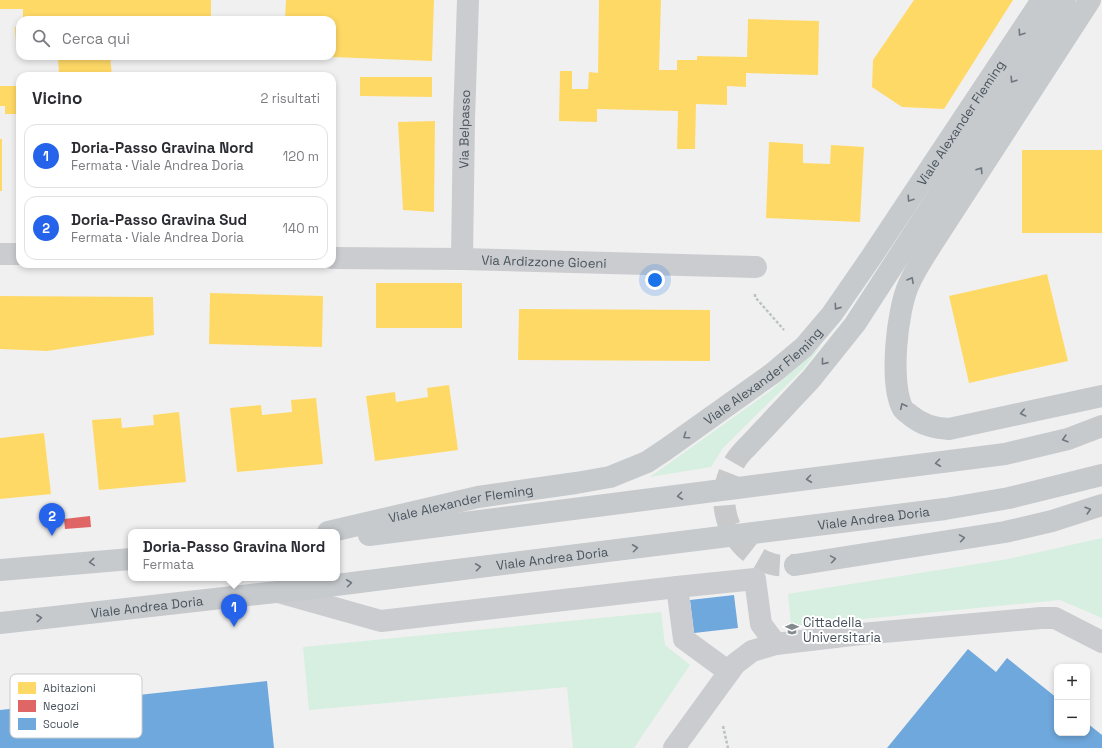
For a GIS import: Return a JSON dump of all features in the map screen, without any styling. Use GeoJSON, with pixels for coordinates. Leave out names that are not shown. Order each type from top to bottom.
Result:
{"type":"FeatureCollection","features":[{"type":"Feature","properties":{"kind":"main road","name":"Viale Alexander Fleming"},"geometry":{"type":"LineString","coordinates":[[340,529],[478,497],[610,477],[634,468],[659,454],[773,373],[804,347],[832,314],[1042,0]]}},
{"type":"Feature","properties":{"kind":"main road"},"geometry":{"type":"LineString","coordinates":[[748,446],[811,379],[855,324],[1065,0]]}},
{"type":"Feature","properties":{"kind":"main road"},"geometry":{"type":"LineString","coordinates":[[1090,0],[932,244],[908,284],[899,319],[895,360],[898,392],[904,410],[917,421],[934,428],[949,430],[1102,396]]}},
{"type":"Feature","properties":{"kind":"main road"},"geometry":{"type":"LineString","coordinates":[[340,539],[1005,454],[1068,439],[1102,426]]}},
{"type":"Feature","properties":{"kind":"main road","name":"Viale Andrea Doria"},"geometry":{"type":"LineString","coordinates":[[0,623],[278,592],[945,509],[1009,498],[1102,475]]}},
{"type":"Feature","properties":{"kind":"main road"},"geometry":{"type":"LineString","coordinates":[[795,565],[1005,532],[1052,521],[1102,505]]}},
{"type":"Feature","properties":{"kind":"main road"},"geometry":{"type":"LineString","coordinates":[[0,570],[128,559]]}},
{"type":"Feature","properties":{"kind":"street","name":"Via Belpasso"},"geometry":{"type":"LineString","coordinates":[[462,259],[464,120],[468,0]]}},
{"type":"Feature","properties":{"kind":"street"},"geometry":{"type":"LineString","coordinates":[[0,254],[16,254]]}},
{"type":"Feature","properties":{"kind":"street","name":"Via Ardizzone Gioeni"},"geometry":{"type":"LineString","coordinates":[[336,258],[462,259],[756,267]]}},
{"type":"Feature","properties":{"kind":"street"},"geometry":{"type":"LineString","coordinates":[[278,592],[381,621],[755,579],[761,624],[776,644]]}},
{"type":"Feature","properties":{"kind":"street"},"geometry":{"type":"LineString","coordinates":[[677,587],[684,639],[729,672]]}},
{"type":"Feature","properties":{"kind":"street"},"geometry":{"type":"LineString","coordinates":[[674,748],[735,664],[752,651],[776,644],[861,634],[1041,618],[1055,618],[1102,642]]}},
{"type":"Feature","properties":{"kind":"path"},"geometry":{"type":"LineString","coordinates":[[754,297],[784,330]]}},
{"type":"Feature","properties":{"kind":"green space"},"geometry":{"type":"Polygon","coordinates":[[[821,346],[803,369],[723,448],[711,467],[650,477],[769,392],[821,346]]]}},
{"type":"Feature","properties":{"kind":"green space"},"geometry":{"type":"Polygon","coordinates":[[[1102,538],[1102,618],[1060,600],[791,626],[788,594],[1008,559],[1102,538]]]}},
{"type":"Feature","properties":{"kind":"green space"},"geometry":{"type":"Polygon","coordinates":[[[661,612],[665,645],[690,665],[634,748],[573,748],[567,687],[309,710],[303,647],[661,612]]]}},
{"type":"Feature","properties":{"kind":"building: Abitazioni"},"geometry":{"type":"Polygon","coordinates":[[[0,0],[211,0],[211,16],[23,16],[23,9],[0,9],[0,0]]]}},
{"type":"Feature","properties":{"kind":"building: Abitazioni"},"geometry":{"type":"Polygon","coordinates":[[[286,0],[434,0],[432,61],[336,57],[336,16],[285,16],[286,0]]]}},
{"type":"Feature","properties":{"kind":"building: Abitazioni"},"geometry":{"type":"Polygon","coordinates":[[[599,0],[661,0],[659,70],[677,70],[677,60],[697,60],[697,56],[747,57],[748,19],[819,21],[818,75],[746,73],[746,87],[727,86],[727,105],[696,104],[695,149],[677,149],[678,111],[597,109],[597,122],[559,121],[560,71],[572,71],[572,89],[588,89],[589,72],[598,73],[599,0]]]}},
{"type":"Feature","properties":{"kind":"building: Abitazioni"},"geometry":{"type":"Polygon","coordinates":[[[914,0],[1013,0],[944,109],[902,107],[872,87],[873,60],[914,0]]]}},
{"type":"Feature","properties":{"kind":"building: Abitazioni"},"geometry":{"type":"Polygon","coordinates":[[[58,60],[110,60],[112,72],[59,72],[58,60]]]}},
{"type":"Feature","properties":{"kind":"building: Abitazioni"},"geometry":{"type":"Polygon","coordinates":[[[360,77],[432,77],[432,97],[360,96],[360,77]]]}},
{"type":"Feature","properties":{"kind":"building: Abitazioni"},"geometry":{"type":"Polygon","coordinates":[[[0,86],[16,86],[16,114],[5,114],[5,106],[0,106],[0,86]]]}},
{"type":"Feature","properties":{"kind":"building: Abitazioni"},"geometry":{"type":"Polygon","coordinates":[[[435,121],[434,212],[403,210],[398,122],[435,121]]]}},
{"type":"Feature","properties":{"kind":"building: Abitazioni"},"geometry":{"type":"Polygon","coordinates":[[[0,139],[2,139],[2,191],[0,191],[0,139]]]}},
{"type":"Feature","properties":{"kind":"building: Abitazioni"},"geometry":{"type":"Polygon","coordinates":[[[769,142],[803,144],[803,163],[830,164],[831,145],[864,147],[860,222],[766,218],[769,142]]]}},
{"type":"Feature","properties":{"kind":"building: Abitazioni"},"geometry":{"type":"Polygon","coordinates":[[[1022,150],[1102,150],[1102,233],[1022,233],[1022,150]]]}},
{"type":"Feature","properties":{"kind":"building: Abitazioni"},"geometry":{"type":"Polygon","coordinates":[[[1047,274],[1068,361],[969,383],[949,296],[1047,274]]]}},
{"type":"Feature","properties":{"kind":"building: Abitazioni"},"geometry":{"type":"Polygon","coordinates":[[[376,283],[462,283],[462,328],[376,328],[376,283]]]}},
{"type":"Feature","properties":{"kind":"building: Abitazioni"},"geometry":{"type":"Polygon","coordinates":[[[210,293],[323,296],[322,347],[209,344],[210,293]]]}},
{"type":"Feature","properties":{"kind":"building: Abitazioni"},"geometry":{"type":"Polygon","coordinates":[[[0,296],[153,297],[154,335],[47,351],[0,349],[0,296]]]}},
{"type":"Feature","properties":{"kind":"building: Abitazioni"},"geometry":{"type":"Polygon","coordinates":[[[519,309],[710,310],[710,361],[518,360],[519,309]]]}},
{"type":"Feature","properties":{"kind":"building: Abitazioni"},"geometry":{"type":"Polygon","coordinates":[[[449,385],[458,450],[375,461],[366,396],[395,392],[396,402],[428,397],[427,388],[449,385]]]}},
{"type":"Feature","properties":{"kind":"building: Abitazioni"},"geometry":{"type":"Polygon","coordinates":[[[316,398],[323,464],[237,472],[230,408],[261,405],[262,415],[292,412],[291,400],[316,398]]]}},
{"type":"Feature","properties":{"kind":"building: Abitazioni"},"geometry":{"type":"Polygon","coordinates":[[[179,412],[186,482],[99,490],[92,420],[121,418],[122,428],[154,425],[153,415],[179,412]]]}},
{"type":"Feature","properties":{"kind":"building: Abitazioni"},"geometry":{"type":"Polygon","coordinates":[[[44,433],[51,494],[0,499],[0,438],[44,433]]]}},
{"type":"Feature","properties":{"kind":"building: Negozi"},"geometry":{"type":"Polygon","coordinates":[[[90,516],[91,527],[65,529],[64,519],[90,516]]]}},
{"type":"Feature","properties":{"kind":"building: Scuole"},"geometry":{"type":"Polygon","coordinates":[[[734,595],[738,628],[694,633],[690,600],[734,595]]]}},
{"type":"Feature","properties":{"kind":"building: Scuole"},"geometry":{"type":"Polygon","coordinates":[[[968,649],[996,672],[1007,658],[1054,696],[1054,736],[1090,736],[1090,725],[1102,735],[1102,748],[887,748],[968,649]]]}},
{"type":"Feature","properties":{"kind":"building: Scuole"},"geometry":{"type":"Polygon","coordinates":[[[267,681],[274,748],[0,748],[0,710],[10,709],[10,738],[142,738],[142,695],[267,681]]]}},
{"type":"Feature","properties":{"kind":"tunnel"},"geometry":{"type":"LineString","coordinates":[[748,446],[736,460],[730,470],[727,481],[724,504],[729,525],[742,545],[758,558],[776,565],[795,565]]}},
{"type":"Feature","properties":{"kind":"place","name":"Doria-Passo Gravina Sud"},"geometry":{"type":"Point","coordinates":[52,536]}},
{"type":"Feature","properties":{"kind":"place","name":"Doria-Passo Gravina Nord"},"geometry":{"type":"Point","coordinates":[234,627]}},
{"type":"Feature","properties":{"kind":"place","name":"Cittadella Universitaria"},"geometry":{"type":"Point","coordinates":[792,629]}}]}
